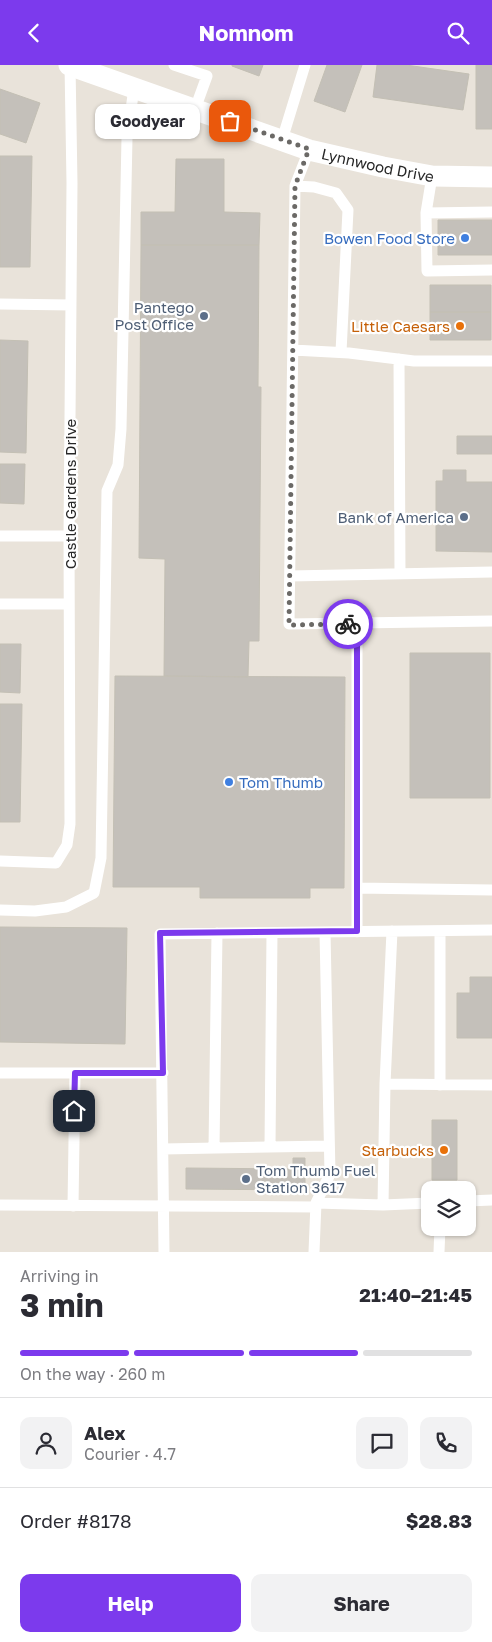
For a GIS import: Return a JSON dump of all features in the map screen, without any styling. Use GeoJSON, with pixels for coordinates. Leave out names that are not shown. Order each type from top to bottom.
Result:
{"type":"FeatureCollection","features":[{"type":"Feature","properties":{"kind":"street","name":"Lynnwood Drive"},"geometry":{"type":"LineString","coordinates":[[69,65],[309,149],[383,167],[432,176],[492,177]]}},
{"type":"Feature","properties":{"kind":"lane","name":"Castle Gardens Drive"},"geometry":{"type":"LineString","coordinates":[[0,861],[56,863],[67,845],[70,824],[69,536],[72,183],[69,65]]}},
{"type":"Feature","properties":{"kind":"lane"},"geometry":{"type":"LineString","coordinates":[[174,65],[207,76],[195,109]]}},
{"type":"Feature","properties":{"kind":"lane"},"geometry":{"type":"LineString","coordinates":[[282,140],[305,65]]}},
{"type":"Feature","properties":{"kind":"lane"},"geometry":{"type":"LineString","coordinates":[[0,910],[35,911],[66,907],[94,893],[101,858],[107,491],[118,465],[121,429],[127,138],[134,88]]}},
{"type":"Feature","properties":{"kind":"lane"},"geometry":{"type":"LineString","coordinates":[[309,149],[295,186],[289,625],[492,621]]}},
{"type":"Feature","properties":{"kind":"lane"},"geometry":{"type":"LineString","coordinates":[[432,176],[426,213],[427,271],[492,270]]}},
{"type":"Feature","properties":{"kind":"lane"},"geometry":{"type":"LineString","coordinates":[[295,186],[314,187],[336,193],[348,210],[341,353]]}},
{"type":"Feature","properties":{"kind":"lane"},"geometry":{"type":"LineString","coordinates":[[426,213],[492,212]]}},
{"type":"Feature","properties":{"kind":"lane"},"geometry":{"type":"LineString","coordinates":[[0,305],[71,305]]}},
{"type":"Feature","properties":{"kind":"lane"},"geometry":{"type":"LineString","coordinates":[[293,349],[414,361],[492,361]]}},
{"type":"Feature","properties":{"kind":"lane"},"geometry":{"type":"LineString","coordinates":[[399,359],[400,574]]}},
{"type":"Feature","properties":{"kind":"lane"},"geometry":{"type":"LineString","coordinates":[[0,536],[69,536]]}},
{"type":"Feature","properties":{"kind":"lane"},"geometry":{"type":"LineString","coordinates":[[290,576],[492,572]]}},
{"type":"Feature","properties":{"kind":"lane"},"geometry":{"type":"LineString","coordinates":[[0,604],[69,604]]}},
{"type":"Feature","properties":{"kind":"lane"},"geometry":{"type":"LineString","coordinates":[[357,623],[357,931]]}},
{"type":"Feature","properties":{"kind":"lane"},"geometry":{"type":"LineString","coordinates":[[357,888],[492,890]]}},
{"type":"Feature","properties":{"kind":"lane"},"geometry":{"type":"LineString","coordinates":[[164,1252],[160,933],[492,930]]}},
{"type":"Feature","properties":{"kind":"lane"},"geometry":{"type":"LineString","coordinates":[[383,1205],[385,1084],[392,931]]}},
{"type":"Feature","properties":{"kind":"lane"},"geometry":{"type":"LineString","coordinates":[[440,931],[440,1085]]}},
{"type":"Feature","properties":{"kind":"lane"},"geometry":{"type":"LineString","coordinates":[[314,1252],[316,1205],[330,1175],[325,932]]}},
{"type":"Feature","properties":{"kind":"lane"},"geometry":{"type":"LineString","coordinates":[[214,1148],[217,933]]}},
{"type":"Feature","properties":{"kind":"lane"},"geometry":{"type":"LineString","coordinates":[[270,1147],[272,933]]}},
{"type":"Feature","properties":{"kind":"lane"},"geometry":{"type":"LineString","coordinates":[[0,1073],[163,1073]]}},
{"type":"Feature","properties":{"kind":"lane"},"geometry":{"type":"LineString","coordinates":[[73,1205],[75,1073]]}},
{"type":"Feature","properties":{"kind":"lane"},"geometry":{"type":"LineString","coordinates":[[385,1084],[492,1085]]}},
{"type":"Feature","properties":{"kind":"lane"},"geometry":{"type":"LineString","coordinates":[[163,1149],[329,1146]]}},
{"type":"Feature","properties":{"kind":"lane"},"geometry":{"type":"LineString","coordinates":[[476,1201],[492,1200]]}},
{"type":"Feature","properties":{"kind":"lane"},"geometry":{"type":"LineString","coordinates":[[0,1205],[164,1207],[421,1203]]}},
{"type":"Feature","properties":{"kind":"lane"},"geometry":{"type":"LineString","coordinates":[[438,1252],[439,1236]]}},
{"type":"Feature","properties":{"kind":"building"},"geometry":{"type":"Polygon","coordinates":[[[232,65],[263,65],[259,76],[232,65]]]}},
{"type":"Feature","properties":{"kind":"building"},"geometry":{"type":"Polygon","coordinates":[[[327,65],[362,65],[345,112],[314,101],[327,65]]]}},
{"type":"Feature","properties":{"kind":"building"},"geometry":{"type":"Polygon","coordinates":[[[377,65],[406,65],[469,74],[463,110],[373,97],[377,65]]]}},
{"type":"Feature","properties":{"kind":"building"},"geometry":{"type":"Polygon","coordinates":[[[476,65],[492,65],[492,129],[476,129],[476,65]]]}},
{"type":"Feature","properties":{"kind":"building"},"geometry":{"type":"Polygon","coordinates":[[[0,89],[40,103],[26,143],[0,134],[0,89]]]}},
{"type":"Feature","properties":{"kind":"building"},"geometry":{"type":"Polygon","coordinates":[[[0,156],[32,156],[30,267],[0,267],[0,156]]]}},
{"type":"Feature","properties":{"kind":"building"},"geometry":{"type":"Polygon","coordinates":[[[176,159],[224,159],[224,212],[260,213],[259,245],[141,245],[141,212],[175,212],[176,159]]]}},
{"type":"Feature","properties":{"kind":"building","name":"Bowen Food Store"},"geometry":{"type":"Polygon","coordinates":[[[438,220],[492,220],[492,255],[438,255],[438,220]]]}},
{"type":"Feature","properties":{"kind":"building"},"geometry":{"type":"Polygon","coordinates":[[[141,245],[259,245],[258,387],[261,387],[259,641],[249,641],[248,677],[164,676],[165,559],[139,558],[141,245]]]}},
{"type":"Feature","properties":{"kind":"building"},"geometry":{"type":"Polygon","coordinates":[[[430,285],[491,285],[491,312],[430,312],[430,285]]]}},
{"type":"Feature","properties":{"kind":"building","name":"Little Caesars"},"geometry":{"type":"Polygon","coordinates":[[[430,312],[491,312],[491,340],[430,340],[430,312]]]}},
{"type":"Feature","properties":{"kind":"building"},"geometry":{"type":"Polygon","coordinates":[[[0,340],[28,341],[26,453],[0,452],[0,340]]]}},
{"type":"Feature","properties":{"kind":"building"},"geometry":{"type":"Polygon","coordinates":[[[457,436],[492,436],[492,454],[457,454],[457,436]]]}},
{"type":"Feature","properties":{"kind":"building"},"geometry":{"type":"Polygon","coordinates":[[[0,464],[25,464],[24,504],[0,503],[0,464]]]}},
{"type":"Feature","properties":{"kind":"building","name":"Bank of America"},"geometry":{"type":"Polygon","coordinates":[[[443,470],[466,470],[466,482],[492,482],[492,552],[436,551],[436,481],[443,481],[443,470]]]}},
{"type":"Feature","properties":{"kind":"building"},"geometry":{"type":"Polygon","coordinates":[[[0,644],[21,644],[20,693],[0,692],[0,644]]]}},
{"type":"Feature","properties":{"kind":"building"},"geometry":{"type":"Polygon","coordinates":[[[410,653],[490,653],[490,798],[410,798],[410,653]]]}},
{"type":"Feature","properties":{"kind":"building","name":"Tom Thumb"},"geometry":{"type":"Polygon","coordinates":[[[115,676],[345,677],[344,888],[310,888],[310,898],[200,898],[200,887],[113,887],[115,676]]]}},
{"type":"Feature","properties":{"kind":"building"},"geometry":{"type":"Polygon","coordinates":[[[0,704],[22,704],[20,822],[0,822],[0,704]]]}},
{"type":"Feature","properties":{"kind":"building"},"geometry":{"type":"Polygon","coordinates":[[[0,927],[127,928],[125,1044],[0,1042],[0,927]]]}},
{"type":"Feature","properties":{"kind":"building"},"geometry":{"type":"Polygon","coordinates":[[[470,977],[492,977],[492,1038],[457,1038],[457,993],[470,993],[470,977]]]}},
{"type":"Feature","properties":{"kind":"building","name":"Starbucks"},"geometry":{"type":"Polygon","coordinates":[[[432,1120],[457,1120],[457,1180],[432,1180],[432,1120]]]}},
{"type":"Feature","properties":{"kind":"building","name":"Tom Thumb Fuel Station 3617"},"geometry":{"type":"Polygon","coordinates":[[[293,1158],[305,1158],[305,1190],[186,1189],[186,1168],[293,1169],[293,1158]]]}},
{"type":"Feature","properties":{"kind":"way so far"},"geometry":{"type":"LineString","coordinates":[[230,121],[309,149],[295,186],[289,625],[348,624]]}},
{"type":"Feature","properties":{"kind":"place","name":"Goodyear"},"geometry":{"type":"Point","coordinates":[230,121]}},
{"type":"Feature","properties":{"kind":"place","name":"Bowen Food Store"},"geometry":{"type":"Point","coordinates":[465,238]}},
{"type":"Feature","properties":{"kind":"place","name":"Pantego Post Office"},"geometry":{"type":"Point","coordinates":[204,316]}},
{"type":"Feature","properties":{"kind":"place","name":"Little Caesars"},"geometry":{"type":"Point","coordinates":[460,326]}},
{"type":"Feature","properties":{"kind":"place","name":"Bank of America"},"geometry":{"type":"Point","coordinates":[464,517]}},
{"type":"Feature","properties":{"kind":"place","name":"Tom Thumb"},"geometry":{"type":"Point","coordinates":[229,782]}},
{"type":"Feature","properties":{"kind":"place","name":"Starbucks"},"geometry":{"type":"Point","coordinates":[444,1150]}},
{"type":"Feature","properties":{"kind":"place","name":"Tom Thumb Fuel Station 3617"},"geometry":{"type":"Point","coordinates":[246,1179]}},
{"type":"Feature","properties":{"kind":"route"},"geometry":{"type":"LineString","coordinates":[[74,1111],[75,1073],[163,1073],[160,933],[357,931],[357,623],[348,624]]}}]}
